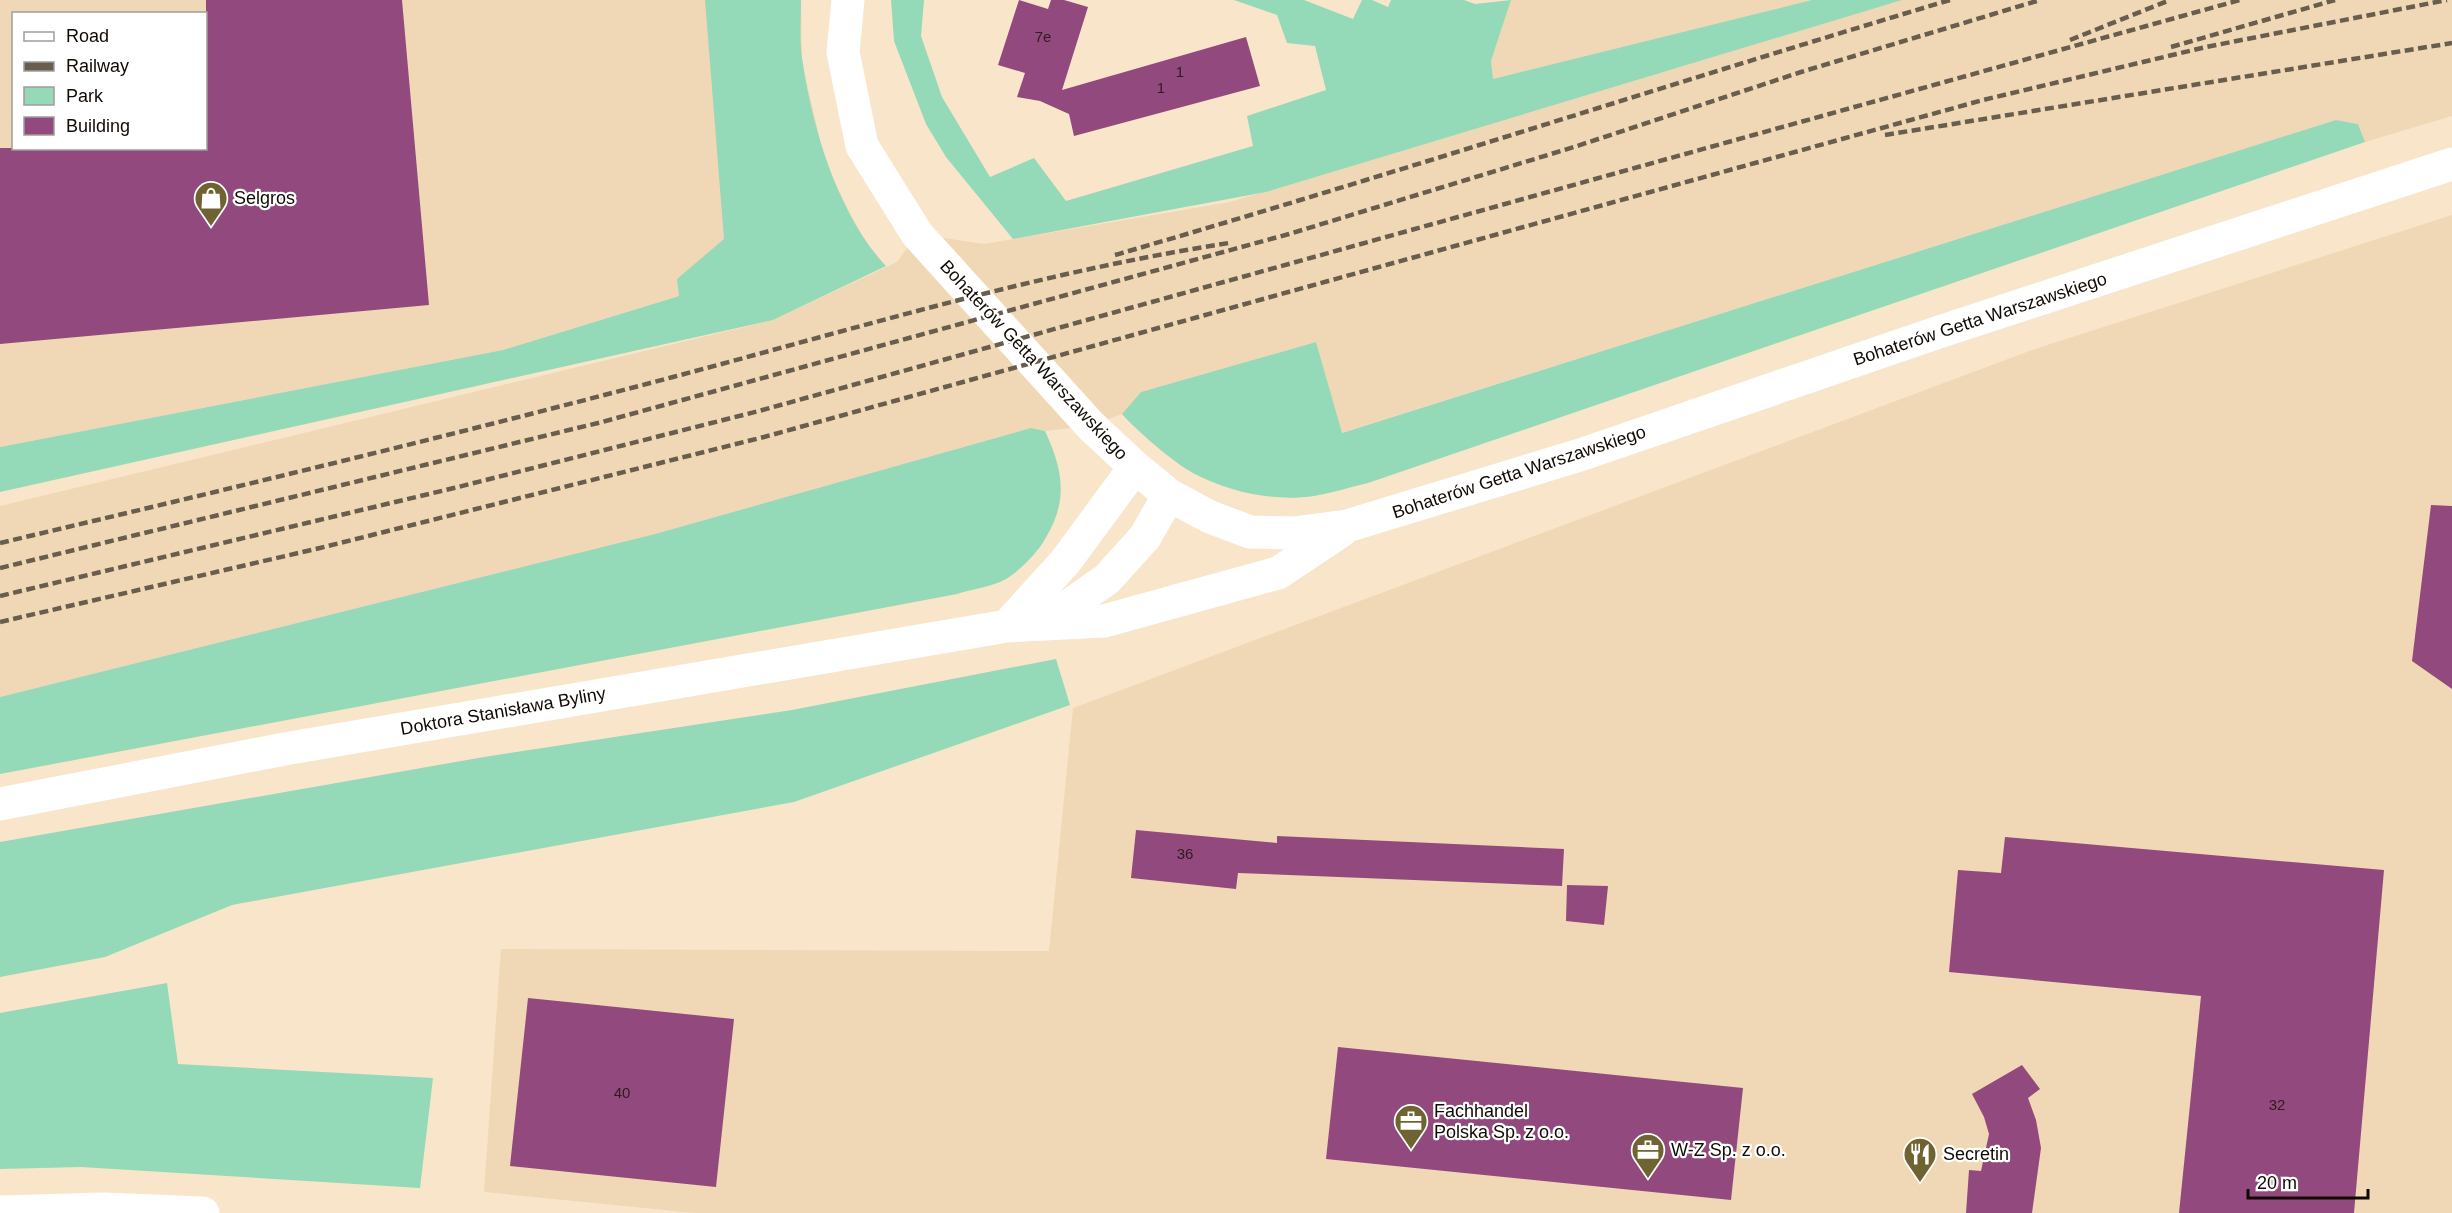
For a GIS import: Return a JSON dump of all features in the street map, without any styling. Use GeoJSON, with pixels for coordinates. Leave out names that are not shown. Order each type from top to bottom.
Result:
{"type":"FeatureCollection","features":[{"type":"Feature","properties":{"kind":"main road","name":"Bohaterów Getta Warszawskiego"},"geometry":{"type":"LineString","coordinates":[[848,0],[843,52],[862,146],[917,234],[1091,426],[1135,467],[1168,495],[1210,518],[1250,532],[1294,533],[1347,526],[1580,455],[1939,332],[2452,164]]}},
{"type":"Feature","properties":{"kind":"main road"},"geometry":{"type":"LineString","coordinates":[[1007,626],[1065,562],[1135,467]]}},
{"type":"Feature","properties":{"kind":"main road"},"geometry":{"type":"LineString","coordinates":[[1043,624],[1107,579],[1145,537],[1168,495]]}},
{"type":"Feature","properties":{"kind":"main road","name":"Doktora Stanisława Byliny"},"geometry":{"type":"LineString","coordinates":[[0,804],[302,746],[1007,626],[1104,621],[1278,573],[1347,526]]}},
{"type":"Feature","properties":{"kind":"main road"},"geometry":{"type":"LineString","coordinates":[[0,1212],[103,1209],[203,1213]]}},
{"type":"Feature","properties":{"kind":"shaded area"},"geometry":{"type":"Polygon","coordinates":[[[0,0],[801,0],[802,63],[826,165],[863,239],[503,350],[0,447],[0,0]]]}},
{"type":"Feature","properties":{"kind":"shaded area"},"geometry":{"type":"Polygon","coordinates":[[[1511,0],[1814,0],[1493,79],[1491,61],[1511,0]]]}},
{"type":"Feature","properties":{"kind":"shaded area"},"geometry":{"type":"Polygon","coordinates":[[[1898,0],[2452,0],[2452,116],[2365,142],[2358,124],[2336,120],[1341,433],[1316,342],[1141,392],[1122,414],[1091,426],[1045,431],[1031,428],[655,534],[0,697],[0,506],[773,320],[897,262],[917,234],[984,244],[1230,202],[1898,0]]]}},
{"type":"Feature","properties":{"kind":"shaded area"},"geometry":{"type":"Polygon","coordinates":[[[2452,215],[2452,1213],[695,1213],[484,1192],[501,949],[1049,951],[1073,708],[2035,349],[2452,215]]]}},
{"type":"Feature","properties":{"kind":"green space"},"geometry":{"type":"Polygon","coordinates":[[[705,0],[801,0],[802,56],[821,144],[842,198],[855,223],[869,246],[886,266],[773,320],[0,492],[0,447],[503,350],[679,296],[677,279],[724,239],[705,0]]]}},
{"type":"Feature","properties":{"kind":"green space"},"geometry":{"type":"Polygon","coordinates":[[[891,0],[924,0],[921,36],[942,97],[990,177],[1034,158],[1066,201],[1253,146],[1247,116],[1326,90],[1315,46],[1287,43],[1277,15],[1234,0],[1304,0],[1353,19],[1362,0],[1372,0],[1388,7],[1391,0],[1464,0],[1475,4],[1511,0],[1491,61],[1493,79],[1812,0],[1902,0],[1266,192],[1013,239],[946,157],[926,124],[894,41],[891,0]]]}},
{"type":"Feature","properties":{"kind":"green space"},"geometry":{"type":"Polygon","coordinates":[[[2336,120],[2358,124],[2365,142],[1368,483],[1328,493],[1284,498],[1252,494],[1207,480],[1176,462],[1122,414],[1141,392],[1316,342],[1342,433],[2336,120]]]}},
{"type":"Feature","properties":{"kind":"green space"},"geometry":{"type":"Polygon","coordinates":[[[1031,428],[1045,431],[1052,447],[1060,475],[1060,502],[1050,529],[1038,549],[1016,572],[994,584],[957,594],[0,774],[0,697],[655,534],[1031,428]]]}},
{"type":"Feature","properties":{"kind":"green space"},"geometry":{"type":"Polygon","coordinates":[[[1056,659],[1070,705],[794,802],[232,905],[105,957],[0,977],[0,842],[484,757],[792,710],[1056,659]]]}},
{"type":"Feature","properties":{"kind":"green space"},"geometry":{"type":"Polygon","coordinates":[[[167,983],[178,1064],[433,1078],[420,1188],[81,1167],[0,1169],[0,1013],[167,983]]]}},
{"type":"Feature","properties":{"kind":"building","name":"Selgros"},"geometry":{"type":"Polygon","coordinates":[[[206,0],[402,0],[429,305],[0,344],[0,148],[12,148],[12,150],[207,150],[206,0]]]}},
{"type":"Feature","properties":{"kind":"building"},"geometry":{"type":"Polygon","coordinates":[[[1019,0],[1048,9],[1051,0],[1064,0],[1088,7],[1062,90],[1246,37],[1260,86],[1074,136],[1069,114],[1040,101],[1017,97],[1025,73],[998,65],[1019,0]]]}},
{"type":"Feature","properties":{"kind":"building"},"geometry":{"type":"Polygon","coordinates":[[[2431,505],[2452,506],[2452,689],[2412,661],[2431,505]]]}},
{"type":"Feature","properties":{"kind":"building"},"geometry":{"type":"Polygon","coordinates":[[[1136,830],[1277,843],[1277,836],[1564,849],[1562,886],[1238,873],[1236,889],[1131,878],[1136,830]]]}},
{"type":"Feature","properties":{"kind":"building"},"geometry":{"type":"Polygon","coordinates":[[[2005,837],[2384,870],[2354,1213],[2179,1213],[2201,996],[1949,972],[1958,870],[2001,873],[2005,837]]]}},
{"type":"Feature","properties":{"kind":"building"},"geometry":{"type":"Polygon","coordinates":[[[1567,885],[1608,886],[1604,925],[1566,921],[1567,885]]]}},
{"type":"Feature","properties":{"kind":"building"},"geometry":{"type":"Polygon","coordinates":[[[528,998],[734,1019],[716,1187],[510,1166],[528,998]]]}},
{"type":"Feature","properties":{"kind":"building"},"geometry":{"type":"Polygon","coordinates":[[[1338,1047],[1743,1088],[1731,1200],[1326,1159],[1338,1047]]]}},
{"type":"Feature","properties":{"kind":"building"},"geometry":{"type":"Polygon","coordinates":[[[2022,1065],[2040,1089],[2028,1098],[2036,1120],[2041,1148],[2032,1213],[1966,1213],[1969,1170],[1981,1171],[1989,1134],[1984,1117],[1972,1094],[2022,1065]]]}},
{"type":"Feature","properties":{"kind":"railway"},"geometry":{"type":"LineString","coordinates":[[1115,255],[1950,0]]}},
{"type":"Feature","properties":{"kind":"railway"},"geometry":{"type":"LineString","coordinates":[[0,568],[602,422],[1289,234],[1574,147],[1801,72],[2040,0]]}},
{"type":"Feature","properties":{"kind":"railway"},"geometry":{"type":"LineString","coordinates":[[2070,40],[2170,0]]}},
{"type":"Feature","properties":{"kind":"railway"},"geometry":{"type":"LineString","coordinates":[[0,596],[454,488],[759,411],[2240,0]]}},
{"type":"Feature","properties":{"kind":"railway"},"geometry":{"type":"LineString","coordinates":[[2171,47],[2335,0]]}},
{"type":"Feature","properties":{"kind":"railway"},"geometry":{"type":"LineString","coordinates":[[0,622],[320,548],[764,437],[1983,100],[2206,47],[2447,0]]}},
{"type":"Feature","properties":{"kind":"railway"},"geometry":{"type":"LineString","coordinates":[[1885,135],[2452,43]]}},
{"type":"Feature","properties":{"kind":"railway"},"geometry":{"type":"LineString","coordinates":[[0,543],[505,420],[949,302],[1088,269],[1229,243]]}},
{"type":"Feature","properties":{"kind":"place","name":"Selgros"},"geometry":{"type":"Point","coordinates":[211,227]}},
{"type":"Feature","properties":{"kind":"place","name":"Fachhandel Polska Sp. z o.o."},"geometry":{"type":"Point","coordinates":[1411,1150]}},
{"type":"Feature","properties":{"kind":"place","name":"W-Z Sp. z o.o."},"geometry":{"type":"Point","coordinates":[1648,1179]}},
{"type":"Feature","properties":{"kind":"place","name":"Secretin"},"geometry":{"type":"Point","coordinates":[1920,1183]}}]}
